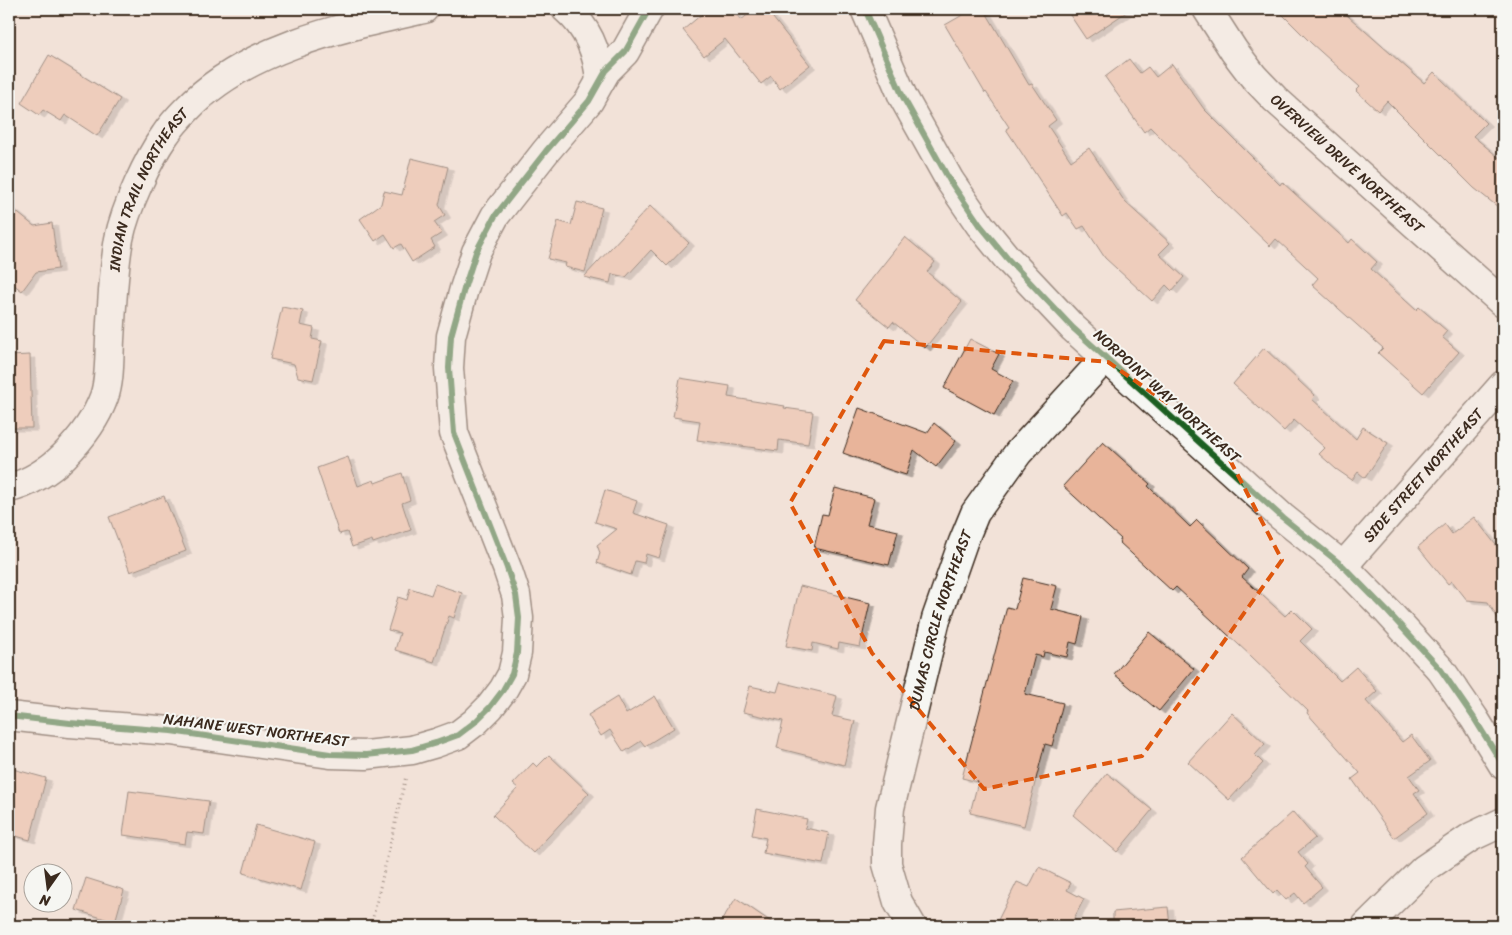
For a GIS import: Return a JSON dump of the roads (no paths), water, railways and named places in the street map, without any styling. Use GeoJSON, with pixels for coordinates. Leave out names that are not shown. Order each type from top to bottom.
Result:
{"type":"FeatureCollection","features":[{"type":"Feature","properties":{"kind":"street","name":"INDIAN TRAIL NORTHEAST"},"geometry":{"type":"LineString","coordinates":[[9,488],[32,479],[57,463],[76,444],[94,419],[104,396],[109,365],[112,299],[119,238],[145,170],[165,134],[188,108],[222,79],[260,58],[301,41],[347,27],[424,9]]}},
{"type":"Feature","properties":{"kind":"street"},"geometry":{"type":"LineString","coordinates":[[566,9],[581,23],[589,37],[599,66],[600,81]]}},
{"type":"Feature","properties":{"kind":"street","name":"NAHANE WEST NORTHEAST"},"geometry":{"type":"LineString","coordinates":[[9,716],[171,731],[330,754],[366,755],[412,750],[436,743],[464,730],[490,707],[512,674],[517,653],[516,595],[454,433],[448,368],[450,336],[476,252],[495,216],[590,101],[606,71],[625,52],[642,9]]}},
{"type":"Feature","properties":{"kind":"street","name":"NORPOINT WAY NORTHEAST"},"geometry":{"type":"LineString","coordinates":[[865,9],[903,96],[950,181],[980,225],[1006,258],[1073,328],[1105,358],[1282,517],[1343,566],[1441,670],[1503,765]]}},
{"type":"Feature","properties":{"kind":"street","name":"OVERVIEW DRIVE NORTHEAST"},"geometry":{"type":"LineString","coordinates":[[1207,9],[1234,51],[1253,76],[1275,99],[1503,303]]}},
{"type":"Feature","properties":{"kind":"street","name":"DUMAS CIRCLE NORTHEAST"},"geometry":{"type":"LineString","coordinates":[[912,926],[898,902],[887,864],[890,808],[939,611],[975,513],[1018,453],[1105,358]]}},
{"type":"Feature","properties":{"kind":"street","name":"SIDE STREET NORTHEAST"},"geometry":{"type":"LineString","coordinates":[[1343,566],[1503,385]]}},
{"type":"Feature","properties":{"kind":"street"},"geometry":{"type":"LineString","coordinates":[[1366,926],[1424,869],[1471,838],[1503,822]]}}]}
